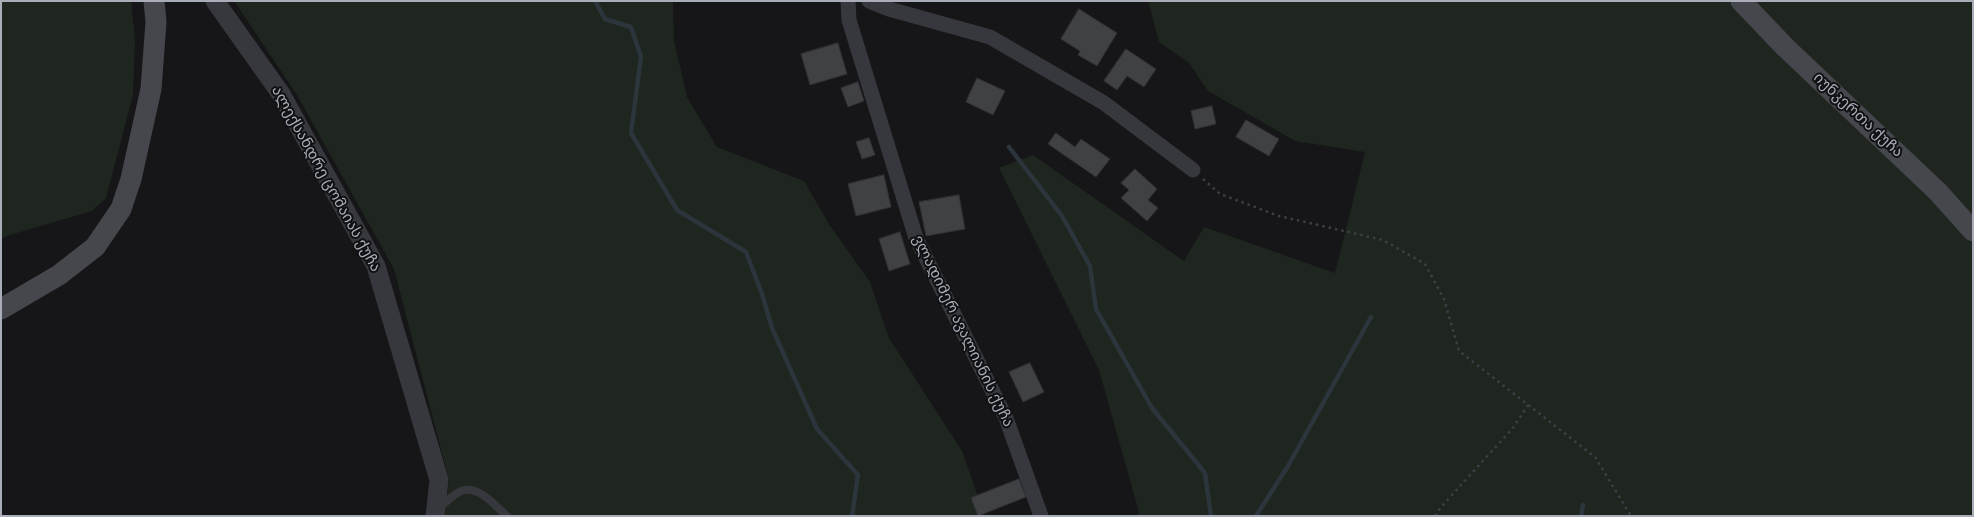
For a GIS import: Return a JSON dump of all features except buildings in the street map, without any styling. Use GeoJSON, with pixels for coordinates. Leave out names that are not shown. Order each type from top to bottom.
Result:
{"type":"FeatureCollection","features":[{"type":"Feature","properties":{"kind":"main road"},"geometry":{"type":"LineString","coordinates":[[1,309],[59,275],[96,247],[122,209],[131,179],[151,89],[156,22],[154,1]]}},
{"type":"Feature","properties":{"kind":"main road","name":"იუნკერთა ქუჩა"},"geometry":{"type":"LineString","coordinates":[[1741,1],[1785,47],[1938,192],[1973,231]]}},
{"type":"Feature","properties":{"kind":"street","name":"ალექსანდრე ცომაიას ქუჩა"},"geometry":{"type":"LineString","coordinates":[[215,1],[281,94],[376,266],[439,480],[436,514]]}},
{"type":"Feature","properties":{"kind":"street","name":"ვლადიმერ ავალიანის ქუჩა"},"geometry":{"type":"LineString","coordinates":[[848,1],[849,20],[916,238],[1006,418],[1041,516]]}},
{"type":"Feature","properties":{"kind":"street"},"geometry":{"type":"LineString","coordinates":[[871,2],[888,9],[990,37],[1104,103],[1193,170]]}},
{"type":"Feature","properties":{"kind":"lane"},"geometry":{"type":"LineString","coordinates":[[436,514],[462,490],[472,490],[484,495],[507,516]]}},
{"type":"Feature","properties":{"kind":"path"},"geometry":{"type":"LineString","coordinates":[[1193,170],[1220,194],[1279,216],[1383,240],[1425,264],[1444,299],[1459,351],[1594,457],[1631,516]]}},
{"type":"Feature","properties":{"kind":"path"},"geometry":{"type":"LineString","coordinates":[[1436,516],[1440,507],[1512,429],[1528,405]]}},
{"type":"Feature","properties":{"kind":"shaded area"},"geometry":{"type":"Polygon","coordinates":[[[1,1],[131,1],[135,40],[133,95],[106,198],[92,211],[1,239],[1,1]]]}},
{"type":"Feature","properties":{"kind":"shaded area"},"geometry":{"type":"Polygon","coordinates":[[[234,1],[673,1],[674,41],[687,97],[717,147],[804,181],[829,224],[870,282],[889,338],[962,451],[985,516],[445,516],[449,480],[394,269],[297,95],[234,1]]]}},
{"type":"Feature","properties":{"kind":"shaded area"},"geometry":{"type":"Polygon","coordinates":[[[1148,1],[1973,1],[1973,516],[1140,516],[1099,370],[999,168],[1033,155],[1184,261],[1204,227],[1335,273],[1365,152],[1295,141],[1208,91],[1189,63],[1159,42],[1148,1]]]}},
{"type":"Feature","properties":{"kind":"waterway"},"geometry":{"type":"LineString","coordinates":[[595,1],[605,19],[631,27],[641,57],[631,133],[677,210],[746,252],[762,294],[772,328],[817,429],[858,475],[852,516]]}},
{"type":"Feature","properties":{"kind":"waterway"},"geometry":{"type":"LineString","coordinates":[[1009,147],[1062,216],[1090,266],[1096,309],[1152,408],[1205,473],[1211,516]]}},
{"type":"Feature","properties":{"kind":"waterway"},"geometry":{"type":"LineString","coordinates":[[1256,516],[1288,466],[1371,317]]}},
{"type":"Feature","properties":{"kind":"waterway"},"geometry":{"type":"LineString","coordinates":[[1581,516],[1583,505]]}}]}
